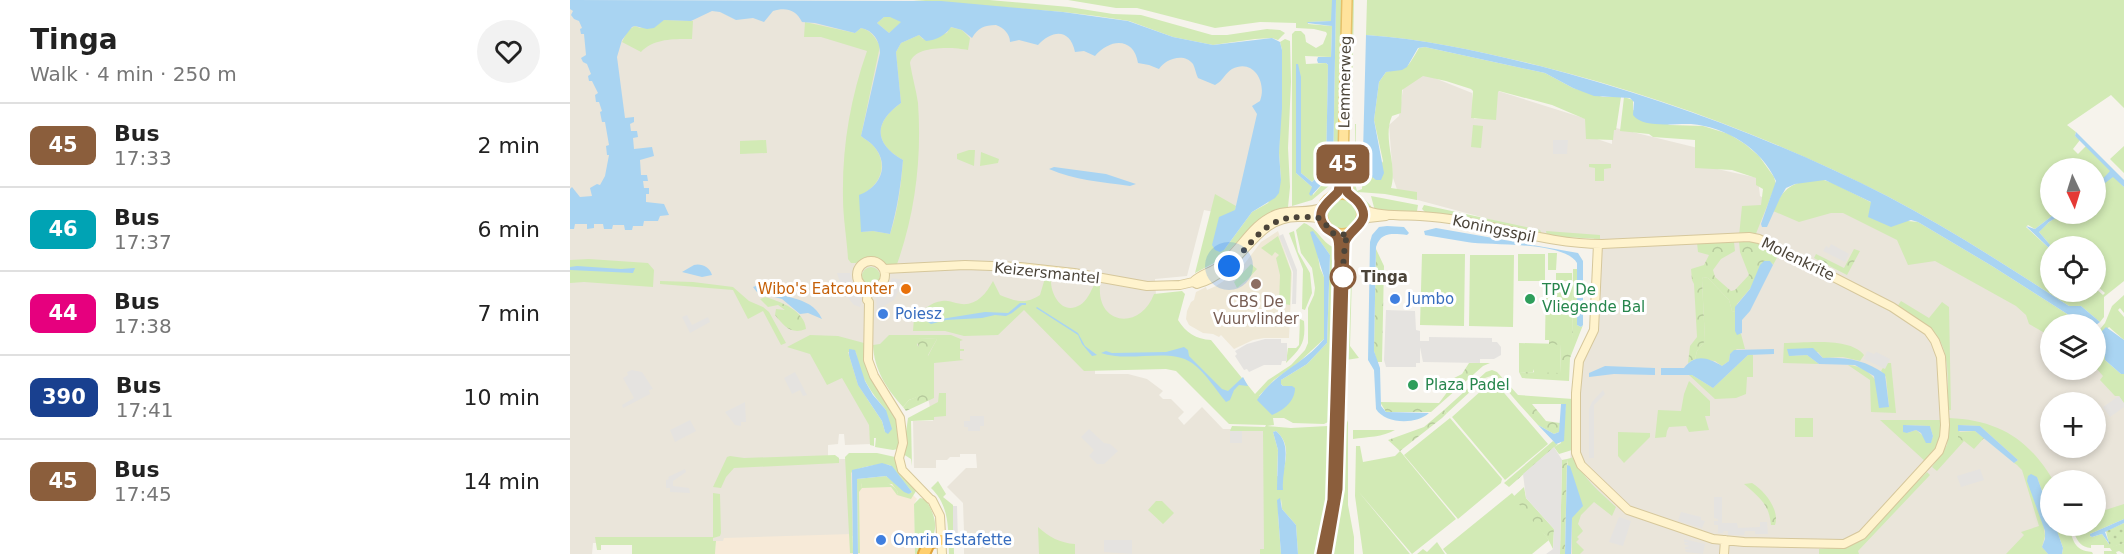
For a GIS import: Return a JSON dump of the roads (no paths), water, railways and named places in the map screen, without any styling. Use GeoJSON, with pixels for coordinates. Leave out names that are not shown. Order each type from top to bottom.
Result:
{"type":"FeatureCollection","features":[{"type":"Feature","properties":{"kind":"highway"},"geometry":{"type":"LineString","coordinates":[[924,554],[926,544],[939,541]]}},
{"type":"Feature","properties":{"kind":"main road","name":"Lemmerweg"},"geometry":{"type":"LineString","coordinates":[[1337,195],[1343,164],[1347,0]]}},
{"type":"Feature","properties":{"kind":"main road","name":"Lemmerweg"},"geometry":{"type":"LineString","coordinates":[[1343,164],[1348,195]]}},
{"type":"Feature","properties":{"kind":"main road"},"geometry":{"type":"LineString","coordinates":[[1348,195],[1358,201],[1362,208],[1362,221],[1356,230],[1348,234],[1336,234],[1326,228],[1322,220],[1323,207],[1329,198],[1348,195]]}},
{"type":"Feature","properties":{"kind":"main road"},"geometry":{"type":"LineString","coordinates":[[1321,554],[1331,508],[1333,480],[1339,261],[1336,234]]}},
{"type":"Feature","properties":{"kind":"main road"},"geometry":{"type":"LineString","coordinates":[[1328,554],[1338,489],[1343,262],[1345,240],[1348,234]]}},
{"type":"Feature","properties":{"kind":"street","name":"Keizersmantel"},"geometry":{"type":"LineString","coordinates":[[885,273],[899,269],[956,266],[1020,267],[1074,273],[1147,286],[1180,285],[1193,282],[1226,261],[1255,228],[1269,218],[1288,211],[1315,210],[1323,207]]}},
{"type":"Feature","properties":{"kind":"street","name":"Koningsspil"},"geometry":{"type":"LineString","coordinates":[[1362,208],[1368,212],[1449,219],[1556,241],[1598,244]]}},
{"type":"Feature","properties":{"kind":"street","name":"Koningsspil"},"geometry":{"type":"LineString","coordinates":[[1362,221],[1390,214]]}},
{"type":"Feature","properties":{"kind":"street","name":"Keizersmantel"},"geometry":{"type":"LineString","coordinates":[[1193,282],[1197,284],[1204,282],[1225,270],[1260,231],[1271,223],[1293,217],[1317,217],[1322,220]]}},
{"type":"Feature","properties":{"kind":"street","name":"Molenkrite"},"geometry":{"type":"LineString","coordinates":[[1749,237],[1759,239],[1892,307],[1919,324],[1935,341],[1941,357],[1945,425],[1940,451],[1862,535],[1844,544],[1725,540],[1708,537],[1628,510],[1581,465],[1576,453],[1576,393],[1580,361],[1595,324],[1598,244],[1749,237]]}},
{"type":"Feature","properties":{"kind":"street"},"geometry":{"type":"LineString","coordinates":[[873,261],[880,264],[885,273],[883,283],[871,289],[862,285],[858,280],[858,273],[860,267],[866,262],[873,261]]}},
{"type":"Feature","properties":{"kind":"street"},"geometry":{"type":"LineString","coordinates":[[871,289],[868,360],[874,376],[899,414],[903,431],[900,463],[905,474],[930,499],[942,554]]}},
{"type":"Feature","properties":{"kind":"street"},"geometry":{"type":"LineString","coordinates":[[1724,554],[1725,540]]}},
{"type":"Feature","properties":{"kind":"street"},"geometry":{"type":"LineString","coordinates":[[937,554],[939,541]]}},
{"type":"Feature","properties":{"kind":"water"},"geometry":{"type":"Polygon","coordinates":[[[570,0],[941,1],[1063,12],[1128,21],[1173,37],[1213,45],[1272,38],[1280,42],[1282,50],[1279,193],[1252,212],[1224,250],[1220,252],[1215,250],[1212,245],[1219,217],[1235,210],[1257,114],[1252,106],[1260,101],[1262,94],[1257,74],[1247,67],[1240,66],[1232,69],[1215,85],[1198,78],[1193,64],[1185,58],[1170,60],[1159,69],[1138,63],[1132,48],[1121,43],[1107,46],[1095,56],[1084,51],[1075,52],[1073,44],[1065,35],[1049,36],[1038,45],[1019,40],[1010,42],[1006,32],[996,25],[982,28],[972,38],[962,30],[951,27],[943,35],[933,40],[926,41],[919,35],[901,43],[896,52],[901,103],[886,118],[881,132],[886,147],[903,160],[897,207],[890,234],[873,231],[861,232],[859,195],[872,188],[882,170],[880,156],[876,149],[861,136],[880,53],[875,37],[869,31],[861,28],[855,33],[802,22],[797,14],[786,9],[773,11],[764,22],[753,18],[736,20],[720,12],[712,11],[691,21],[664,20],[654,28],[632,27],[622,40],[617,57],[625,118],[634,117],[634,122],[630,124],[631,131],[637,131],[638,137],[633,138],[634,149],[652,147],[654,156],[640,160],[641,175],[647,175],[648,181],[643,181],[644,188],[649,188],[646,202],[664,204],[669,215],[660,216],[658,221],[644,221],[643,226],[633,226],[632,230],[625,230],[624,225],[613,225],[612,229],[604,229],[603,224],[594,224],[594,228],[587,229],[587,224],[575,224],[574,229],[570,229],[570,189],[572,187],[580,197],[592,196],[590,188],[597,184],[600,185],[605,176],[609,155],[607,155],[606,146],[609,145],[605,122],[602,122],[600,112],[602,111],[599,102],[596,102],[595,95],[598,93],[592,81],[589,81],[588,76],[591,74],[587,64],[581,58],[586,55],[584,34],[581,34],[580,29],[582,28],[579,21],[571,15],[573,11],[570,9],[570,0]],[[884,17],[877,23],[889,33],[901,22],[884,17]]]}},
{"type":"Feature","properties":{"kind":"water"},"geometry":{"type":"Polygon","coordinates":[[[1332,0],[1336,0],[1333,172],[1311,196],[1309,194],[1312,187],[1296,173],[1296,64],[1298,64],[1301,77],[1301,173],[1312,182],[1326,168],[1328,65],[1318,63],[1317,60],[1318,57],[1331,57],[1332,26],[1307,23],[1331,21],[1332,0]]]}},
{"type":"Feature","properties":{"kind":"water"},"geometry":{"type":"Polygon","coordinates":[[[1366,35],[1475,51],[1585,78],[1674,106],[1803,156],[1887,196],[1980,249],[2040,287],[2040,297],[1918,222],[1911,220],[1891,227],[1868,217],[1871,202],[1825,180],[1795,184],[1786,188],[1767,227],[1762,227],[1761,224],[1776,181],[1761,159],[1741,141],[1704,126],[1644,122],[1633,115],[1634,102],[1630,98],[1594,96],[1545,73],[1425,47],[1418,48],[1407,67],[1386,72],[1379,82],[1374,120],[1384,173],[1381,180],[1376,180],[1371,176],[1363,153],[1366,35]]]}},
{"type":"Feature","properties":{"kind":"water"},"geometry":{"type":"Polygon","coordinates":[[[2076,132],[2102,158],[2097,158],[2075,136],[2076,132]]]}},
{"type":"Feature","properties":{"kind":"water"},"geometry":{"type":"Polygon","coordinates":[[[2106,162],[2124,180],[2124,187],[2113,177],[2106,182],[2106,175],[2110,171],[2106,167],[2106,162]]]}},
{"type":"Feature","properties":{"kind":"water"},"geometry":{"type":"Polygon","coordinates":[[[1054,167],[1106,174],[1136,184],[1130,186],[1078,178],[1049,169],[1054,167]]]}},
{"type":"Feature","properties":{"kind":"water"},"geometry":{"type":"Polygon","coordinates":[[[2042,224],[2047,224],[2039,232],[2042,236],[2040,236],[2040,239],[2026,226],[2035,229],[2042,224]]]}},
{"type":"Feature","properties":{"kind":"water"},"geometry":{"type":"Polygon","coordinates":[[[1379,227],[1404,227],[1409,233],[1385,236],[1381,238],[1376,247],[1374,351],[1380,368],[1381,406],[1386,412],[1429,413],[1409,421],[1386,418],[1376,409],[1374,370],[1368,360],[1370,242],[1372,235],[1379,227]]]}},
{"type":"Feature","properties":{"kind":"water"},"geometry":{"type":"Polygon","coordinates":[[[1436,228],[1578,253],[1583,261],[1583,325],[1581,327],[1577,325],[1577,263],[1570,256],[1543,248],[1467,242],[1425,235],[1424,231],[1436,228]]]}},
{"type":"Feature","properties":{"kind":"water"},"geometry":{"type":"Polygon","coordinates":[[[1313,231],[1330,255],[1327,343],[1307,364],[1281,380],[1283,386],[1295,388],[1295,393],[1288,404],[1272,415],[1257,400],[1272,383],[1308,355],[1324,339],[1324,277],[1310,232],[1313,231]]]}},
{"type":"Feature","properties":{"kind":"water"},"geometry":{"type":"Polygon","coordinates":[[[1764,261],[1770,261],[1773,265],[1750,311],[1742,320],[1742,333],[1737,335],[1735,307],[1750,289],[1764,261]]]}},
{"type":"Feature","properties":{"kind":"water"},"geometry":{"type":"Polygon","coordinates":[[[694,265],[705,266],[712,275],[702,277],[682,272],[694,265]]]}},
{"type":"Feature","properties":{"kind":"water"},"geometry":{"type":"Polygon","coordinates":[[[570,267],[635,268],[633,273],[570,270],[570,267]]]}},
{"type":"Feature","properties":{"kind":"water"},"geometry":{"type":"Polygon","coordinates":[[[759,285],[771,293],[808,304],[822,319],[808,313],[800,314],[782,299],[757,292],[753,287],[759,285]]]}},
{"type":"Feature","properties":{"kind":"water"},"geometry":{"type":"Polygon","coordinates":[[[2048,302],[2081,306],[2090,314],[2067,314],[2048,302]]]}},
{"type":"Feature","properties":{"kind":"water"},"geometry":{"type":"Polygon","coordinates":[[[1020,303],[1026,303],[1026,305],[1022,305],[1006,316],[946,320],[931,324],[925,320],[985,312],[1008,313],[1020,303]]]}},
{"type":"Feature","properties":{"kind":"water"},"geometry":{"type":"Polygon","coordinates":[[[1037,307],[1078,333],[1085,346],[1097,355],[1092,356],[1082,344],[1078,335],[1037,307]]]}},
{"type":"Feature","properties":{"kind":"water"},"geometry":{"type":"Polygon","coordinates":[[[2106,327],[2124,340],[2124,374],[2106,361],[2106,327]]]}},
{"type":"Feature","properties":{"kind":"water"},"geometry":{"type":"Polygon","coordinates":[[[1184,347],[1188,350],[1189,356],[1222,389],[1228,391],[1243,377],[1248,386],[1239,385],[1230,400],[1226,402],[1202,371],[1183,358],[1161,355],[1124,357],[1101,353],[1106,351],[1112,353],[1166,352],[1184,347]]]}},
{"type":"Feature","properties":{"kind":"water"},"geometry":{"type":"Polygon","coordinates":[[[1813,348],[1823,358],[1855,360],[1870,365],[1885,374],[1889,407],[1879,408],[1874,376],[1855,365],[1819,364],[1807,355],[1789,356],[1787,349],[1813,348]]]}},
{"type":"Feature","properties":{"kind":"water"},"geometry":{"type":"Polygon","coordinates":[[[849,349],[855,350],[865,381],[886,410],[892,429],[888,434],[858,385],[849,349]]]}},
{"type":"Feature","properties":{"kind":"water"},"geometry":{"type":"Polygon","coordinates":[[[1774,349],[1774,354],[1748,355],[1713,388],[1692,375],[1661,375],[1661,368],[1684,368],[1693,360],[1702,358],[1722,366],[1729,361],[1730,354],[1734,350],[1774,349]]]}},
{"type":"Feature","properties":{"kind":"water"},"geometry":{"type":"Polygon","coordinates":[[[1605,366],[1655,368],[1655,375],[1614,374],[1589,377],[1589,373],[1605,366]]]}},
{"type":"Feature","properties":{"kind":"water"},"geometry":{"type":"Polygon","coordinates":[[[1561,404],[1566,404],[1564,441],[1556,444],[1538,425],[1554,434],[1559,432],[1561,404]]]}},
{"type":"Feature","properties":{"kind":"water"},"geometry":{"type":"Polygon","coordinates":[[[1903,425],[1930,426],[1933,436],[1931,443],[1926,443],[1921,433],[1916,430],[1903,432],[1903,425]]]}},
{"type":"Feature","properties":{"kind":"water"},"geometry":{"type":"Polygon","coordinates":[[[1958,425],[1980,426],[2018,460],[2014,463],[1975,431],[1958,431],[1958,425]]]}},
{"type":"Feature","properties":{"kind":"water"},"geometry":{"type":"Polygon","coordinates":[[[1276,431],[1286,451],[1283,490],[1277,490],[1278,450],[1273,432],[1276,431]]]}},
{"type":"Feature","properties":{"kind":"water"},"geometry":{"type":"Polygon","coordinates":[[[882,463],[892,466],[912,492],[909,494],[904,492],[886,476],[857,479],[858,554],[853,554],[852,470],[882,463]]]}},
{"type":"Feature","properties":{"kind":"water"},"geometry":{"type":"Polygon","coordinates":[[[1567,465],[1570,466],[1583,506],[1572,518],[1571,554],[1565,554],[1567,465]]]}},
{"type":"Feature","properties":{"kind":"water"},"geometry":{"type":"Polygon","coordinates":[[[2031,474],[2037,477],[2040,485],[2040,517],[2027,481],[2031,474]]]}},
{"type":"Feature","properties":{"kind":"water"},"geometry":{"type":"Polygon","coordinates":[[[1280,498],[1282,509],[1296,525],[1298,554],[1281,554],[1277,500],[1280,498]]]}},
{"type":"Feature","properties":{"kind":"water"},"geometry":{"type":"Polygon","coordinates":[[[2124,519],[2124,523],[2106,532],[2106,527],[2124,519]]]}},
{"type":"Feature","properties":{"kind":"water"},"geometry":{"type":"Polygon","coordinates":[[[2045,536],[2059,536],[2063,548],[2062,554],[2048,554],[2042,547],[2045,536]]]}},
{"type":"Feature","properties":{"kind":"place","name":"Tinga"},"geometry":{"type":"Point","coordinates":[1343,277]}},
{"type":"Feature","properties":{"kind":"place","name":"CBS De Vuurvlinder"},"geometry":{"type":"Point","coordinates":[1256,284]}},
{"type":"Feature","properties":{"kind":"place","name":"Wibo's Eatcounter"},"geometry":{"type":"Point","coordinates":[906,289]}},
{"type":"Feature","properties":{"kind":"place","name":"Jumbo"},"geometry":{"type":"Point","coordinates":[1395,299]}},
{"type":"Feature","properties":{"kind":"place","name":"TPV De Vliegende Bal"},"geometry":{"type":"Point","coordinates":[1530,299]}},
{"type":"Feature","properties":{"kind":"place","name":"Poiesz"},"geometry":{"type":"Point","coordinates":[883,314]}},
{"type":"Feature","properties":{"kind":"place","name":"Plaza Padel"},"geometry":{"type":"Point","coordinates":[1413,385]}},
{"type":"Feature","properties":{"kind":"place","name":"Omrin Estafette"},"geometry":{"type":"Point","coordinates":[881,540]}}]}
